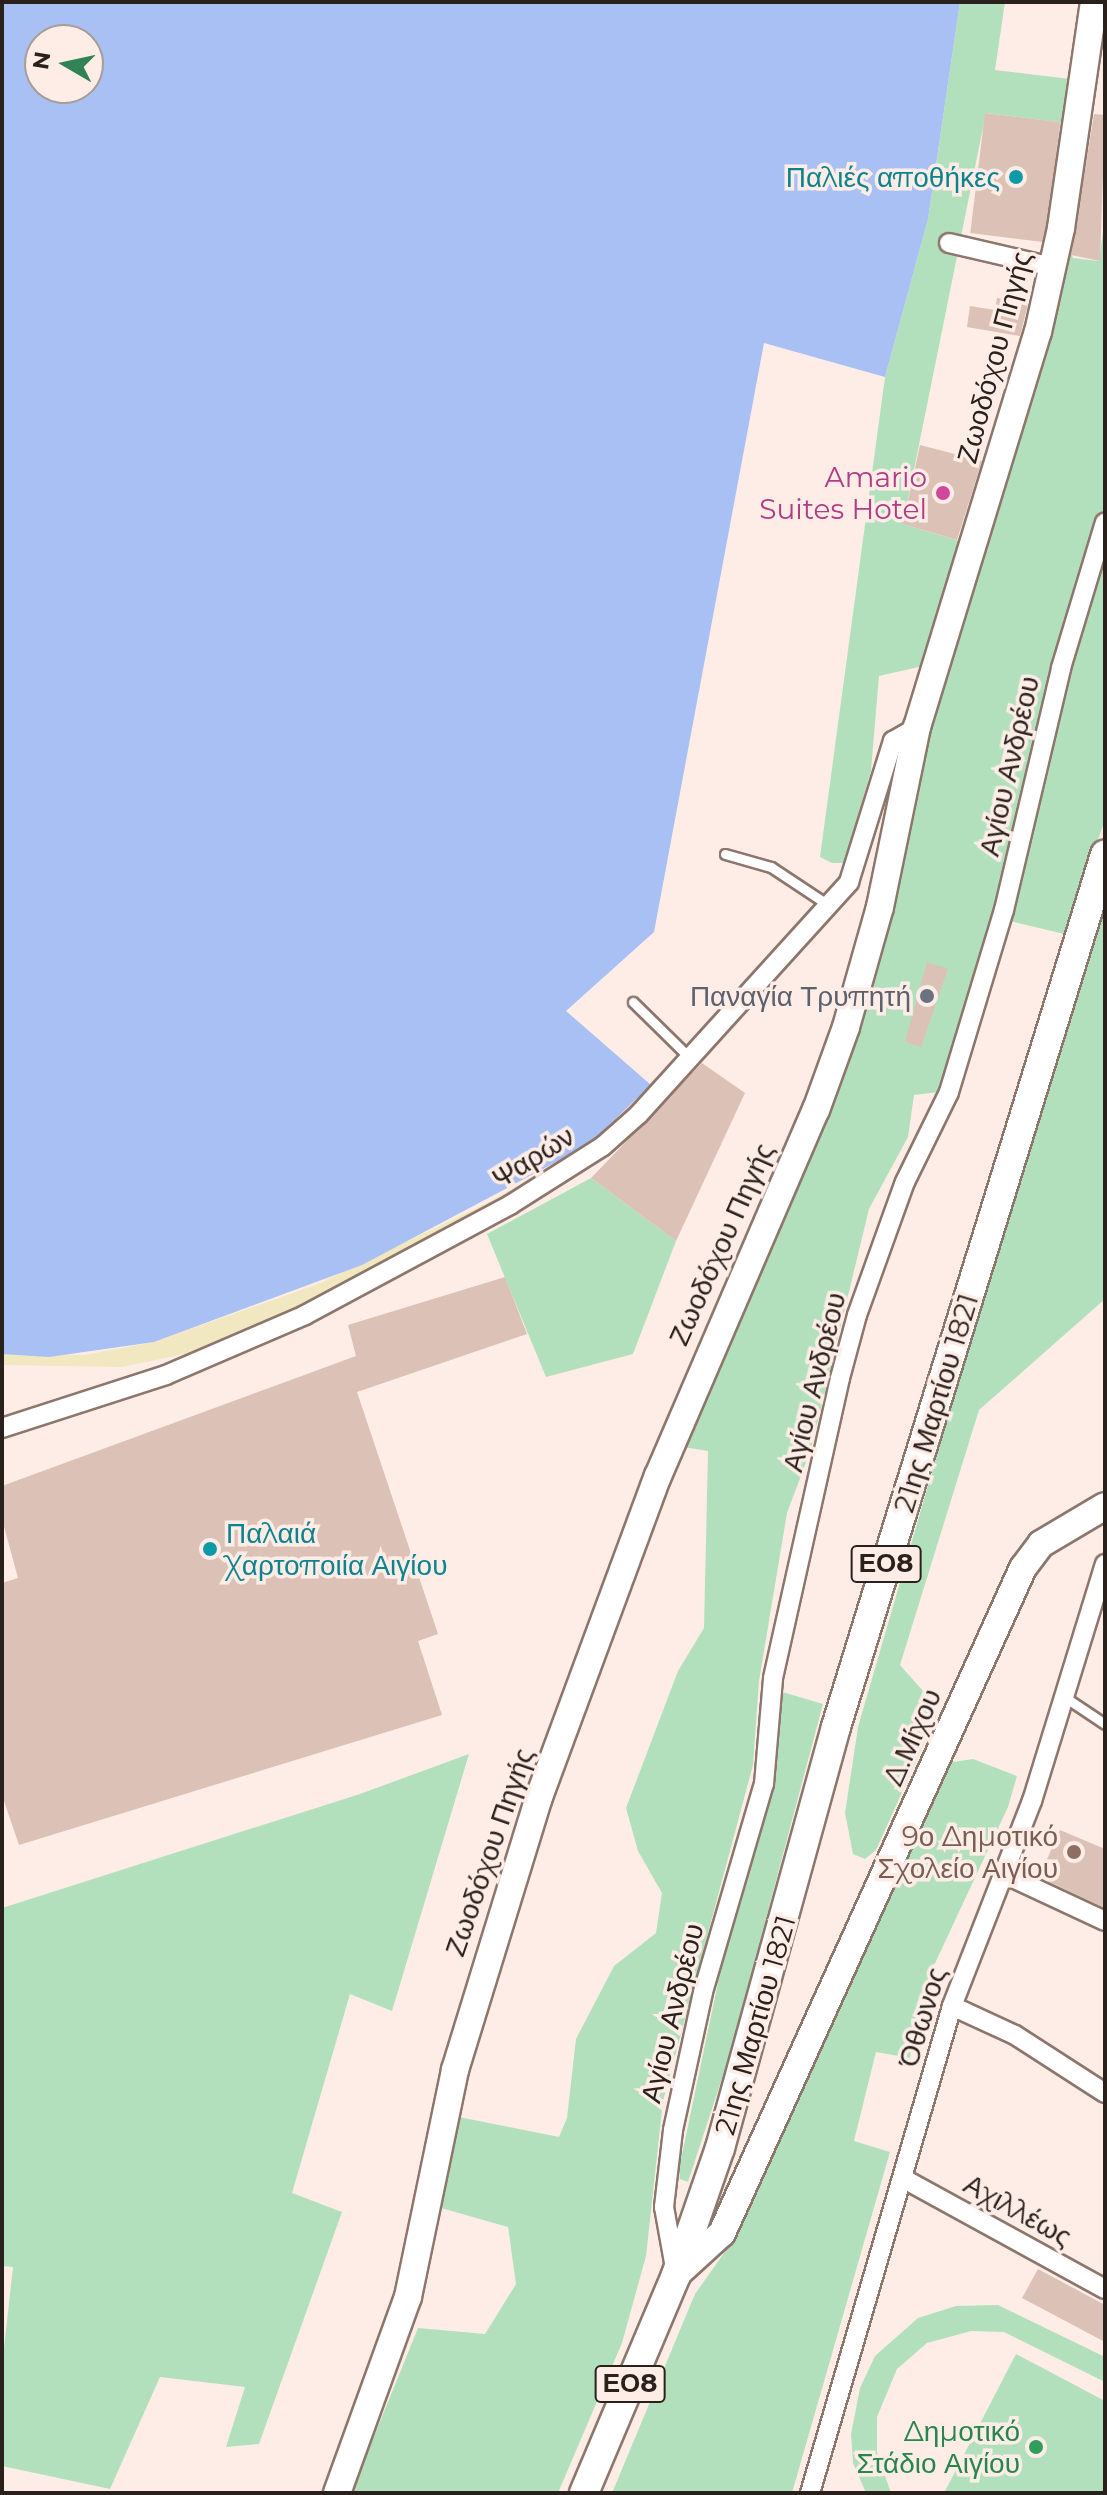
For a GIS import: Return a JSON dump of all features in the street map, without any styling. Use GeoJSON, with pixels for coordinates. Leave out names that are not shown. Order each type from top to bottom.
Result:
{"type":"FeatureCollection","features":[{"type":"Feature","properties":{"kind":"main road","name":"Ζωοδόχου Πηγής"},"geometry":{"type":"LineString","coordinates":[[337,2493],[408,2297],[455,2070],[539,1797],[658,1476],[833,1068],[880,907],[917,727],[1021,393],[1052,267],[1094,2]]}},
{"type":"Feature","properties":{"kind":"main road","name":"21ης Μαρτίου 1821"},"geometry":{"type":"LineString","coordinates":[[676,2275],[720,2148],[836,1727],[1105,855]]}},
{"type":"Feature","properties":{"kind":"main road","name":"Δ.Μίχου"},"geometry":{"type":"LineString","coordinates":[[676,2275],[722,2233],[1023,1568],[1041,1544],[1105,1506]]}},
{"type":"Feature","properties":{"kind":"main road","name":"ΕΟ8"},"geometry":{"type":"LineString","coordinates":[[584,2493],[676,2275]]}},
{"type":"Feature","properties":{"kind":"street"},"geometry":{"type":"LineString","coordinates":[[949,243],[1052,267]]}},
{"type":"Feature","properties":{"kind":"street","name":"Αγίου Ανδρέου"},"geometry":{"type":"LineString","coordinates":[[676,2275],[664,2207],[673,2130],[703,1992],[764,1784],[768,1721],[788,1605],[857,1315],[905,1182],[949,1092],[1004,910],[1061,668],[1105,522]]}},
{"type":"Feature","properties":{"kind":"street","name":"Ψαρών"},"geometry":{"type":"LineString","coordinates":[[2,1428],[233,1348],[510,1205],[603,1146],[849,882],[862,854],[893,741],[917,727]]}},
{"type":"Feature","properties":{"kind":"street","name":"Όθωνος"},"geometry":{"type":"LineString","coordinates":[[810,2493],[952,2006],[1004,1874],[1105,1564]]}},
{"type":"Feature","properties":{"kind":"street"},"geometry":{"type":"LineString","coordinates":[[1004,1874],[1105,1921]]}},
{"type":"Feature","properties":{"kind":"street"},"geometry":{"type":"LineString","coordinates":[[952,2006],[1015,2035],[1105,2093]]}},
{"type":"Feature","properties":{"kind":"street","name":"Αχιλλέως"},"geometry":{"type":"LineString","coordinates":[[904,2179],[1105,2289]]}},
{"type":"Feature","properties":{"kind":"lane"},"geometry":{"type":"LineString","coordinates":[[725,854],[771,867],[827,904]]}},
{"type":"Feature","properties":{"kind":"lane"},"geometry":{"type":"LineString","coordinates":[[633,1002],[688,1056]]}},
{"type":"Feature","properties":{"kind":"lane"},"geometry":{"type":"LineString","coordinates":[[1063,1696],[1105,1724]]}},
{"type":"Feature","properties":{"kind":"green space"},"geometry":{"type":"Polygon","coordinates":[[[960,2],[1005,2],[995,70],[1070,79],[1065,123],[986,113],[903,524],[963,542],[923,666],[879,676],[871,771],[844,863],[832,863],[820,857],[885,377],[928,219],[960,2]]]}},
{"type":"Feature","properties":{"kind":"green space"},"geometry":{"type":"Polygon","coordinates":[[[1105,217],[1105,820],[1064,934],[993,917],[939,1092],[914,1095],[908,1137],[869,1209],[811,1449],[787,1513],[759,1681],[753,1765],[663,2101],[646,2256],[622,2343],[558,2493],[351,2493],[418,2328],[485,2334],[516,2284],[508,2227],[441,2208],[459,2117],[559,2137],[567,2118],[576,2039],[614,1966],[656,1933],[662,1893],[638,1851],[626,1808],[678,1671],[704,1628],[708,1451],[683,1447],[867,1005],[895,903],[927,734],[1061,228],[1073,258],[1099,261],[1105,217]]]}},
{"type":"Feature","properties":{"kind":"green space"},"geometry":{"type":"Polygon","coordinates":[[[1105,908],[1105,1299],[979,1410],[900,1665],[932,1701],[936,1717],[876,1850],[865,1859],[853,1854],[845,1813],[858,1727],[959,1379],[1105,908]]]}},
{"type":"Feature","properties":{"kind":"green space"},"geometry":{"type":"Polygon","coordinates":[[[591,1178],[676,1241],[633,1354],[546,1377],[487,1234],[591,1178]]]}},
{"type":"Feature","properties":{"kind":"green space"},"geometry":{"type":"Polygon","coordinates":[[[779,1691],[823,1704],[729,2057],[688,2182],[680,2179],[679,2169],[779,1691]]]}},
{"type":"Feature","properties":{"kind":"green space"},"geometry":{"type":"Polygon","coordinates":[[[469,1754],[392,2011],[350,1994],[292,2193],[342,2212],[259,2444],[226,2447],[245,2387],[160,2377],[110,2489],[2,2466],[2,2366],[13,2267],[2,2266],[2,1908],[360,1794],[469,1754]]]}},
{"type":"Feature","properties":{"kind":"green space"},"geometry":{"type":"Polygon","coordinates":[[[973,1759],[1017,1776],[1008,1807],[930,1974],[916,2016],[910,2058],[876,2052],[854,2141],[890,2152],[792,2493],[612,2493],[695,2294],[734,2239],[777,2127],[946,1763],[973,1759]]]}},
{"type":"Feature","properties":{"kind":"green space"},"geometry":{"type":"Polygon","coordinates":[[[998,2305],[1105,2357],[1105,2382],[1004,2332],[971,2331],[927,2343],[897,2369],[877,2417],[877,2452],[891,2493],[866,2493],[853,2463],[851,2434],[860,2388],[875,2356],[918,2318],[956,2306],[998,2305]]]}},
{"type":"Feature","properties":{"kind":"green space","name":"Δημοτικό Στάδιο Αιγίου"},"geometry":{"type":"Polygon","coordinates":[[[1016,2354],[1105,2401],[1105,2493],[944,2493],[1016,2354]]]}},
{"type":"Feature","properties":{"kind":"sand"},"geometry":{"type":"Polygon","coordinates":[[[651,1085],[674,1104],[617,1149],[267,1327],[199,1351],[122,1367],[2,1365],[2,1354],[85,1355],[154,1342],[318,1284],[491,1201],[588,1145],[651,1085]]]}},
{"type":"Feature","properties":{"kind":"water"},"geometry":{"type":"Polygon","coordinates":[[[2,2],[960,2],[928,219],[885,377],[764,343],[654,932],[566,1011],[651,1085],[588,1145],[362,1265],[154,1342],[49,1357],[2,1354],[2,2]]]}},
{"type":"Feature","properties":{"kind":"building","name":"Παλιές αποθήκες"},"geometry":{"type":"Polygon","coordinates":[[[985,113],[1060,122],[1046,242],[970,233],[985,113]]]}},
{"type":"Feature","properties":{"kind":"building"},"geometry":{"type":"Polygon","coordinates":[[[1094,114],[1105,115],[1100,261],[1071,255],[1094,114]]]}},
{"type":"Feature","properties":{"kind":"building"},"geometry":{"type":"Polygon","coordinates":[[[997,298],[1028,304],[1020,336],[967,327],[970,306],[995,310],[997,298]]]}},
{"type":"Feature","properties":{"kind":"building","name":"Amario Suites Hotel"},"geometry":{"type":"Polygon","coordinates":[[[920,445],[982,461],[957,540],[903,524],[920,445]]]}},
{"type":"Feature","properties":{"kind":"building","name":"Παναγία Τρυπητή"},"geometry":{"type":"Polygon","coordinates":[[[927,962],[948,969],[921,1047],[905,1042],[927,962]]]}},
{"type":"Feature","properties":{"kind":"building"},"geometry":{"type":"Polygon","coordinates":[[[702,1063],[745,1093],[676,1241],[591,1178],[702,1063]]]}},
{"type":"Feature","properties":{"kind":"building","name":"Παλαιά Χαρτοποιία Αιγίου"},"geometry":{"type":"Polygon","coordinates":[[[505,1277],[527,1334],[357,1392],[438,1634],[418,1641],[442,1715],[19,1845],[2,1795],[2,1583],[18,1578],[2,1519],[2,1486],[356,1356],[348,1325],[505,1277]]]}},
{"type":"Feature","properties":{"kind":"building","name":"9ο Δημοτικό Σχολείο Αιγίου"},"geometry":{"type":"Polygon","coordinates":[[[1060,1830],[1105,1849],[1105,1908],[1039,1877],[1060,1830]]]}},
{"type":"Feature","properties":{"kind":"building"},"geometry":{"type":"Polygon","coordinates":[[[1038,2269],[1105,2305],[1105,2342],[1022,2298],[1038,2269]]]}},
{"type":"Feature","properties":{"kind":"place","name":"Παλιές αποθήκες"},"geometry":{"type":"Point","coordinates":[1016,177]}},
{"type":"Feature","properties":{"kind":"place","name":"Amario Suites Hotel"},"geometry":{"type":"Point","coordinates":[943,493]}},
{"type":"Feature","properties":{"kind":"place","name":"Παναγία Τρυπητή"},"geometry":{"type":"Point","coordinates":[927,996]}},
{"type":"Feature","properties":{"kind":"place","name":"Παλαιά Χαρτοποιία Αιγίου"},"geometry":{"type":"Point","coordinates":[210,1549]}},
{"type":"Feature","properties":{"kind":"place","name":"9ο Δημοτικό Σχολείο Αιγίου"},"geometry":{"type":"Point","coordinates":[1074,1852]}},
{"type":"Feature","properties":{"kind":"place","name":"Δημοτικό Στάδιο Αιγίου"},"geometry":{"type":"Point","coordinates":[1036,2447]}}]}
